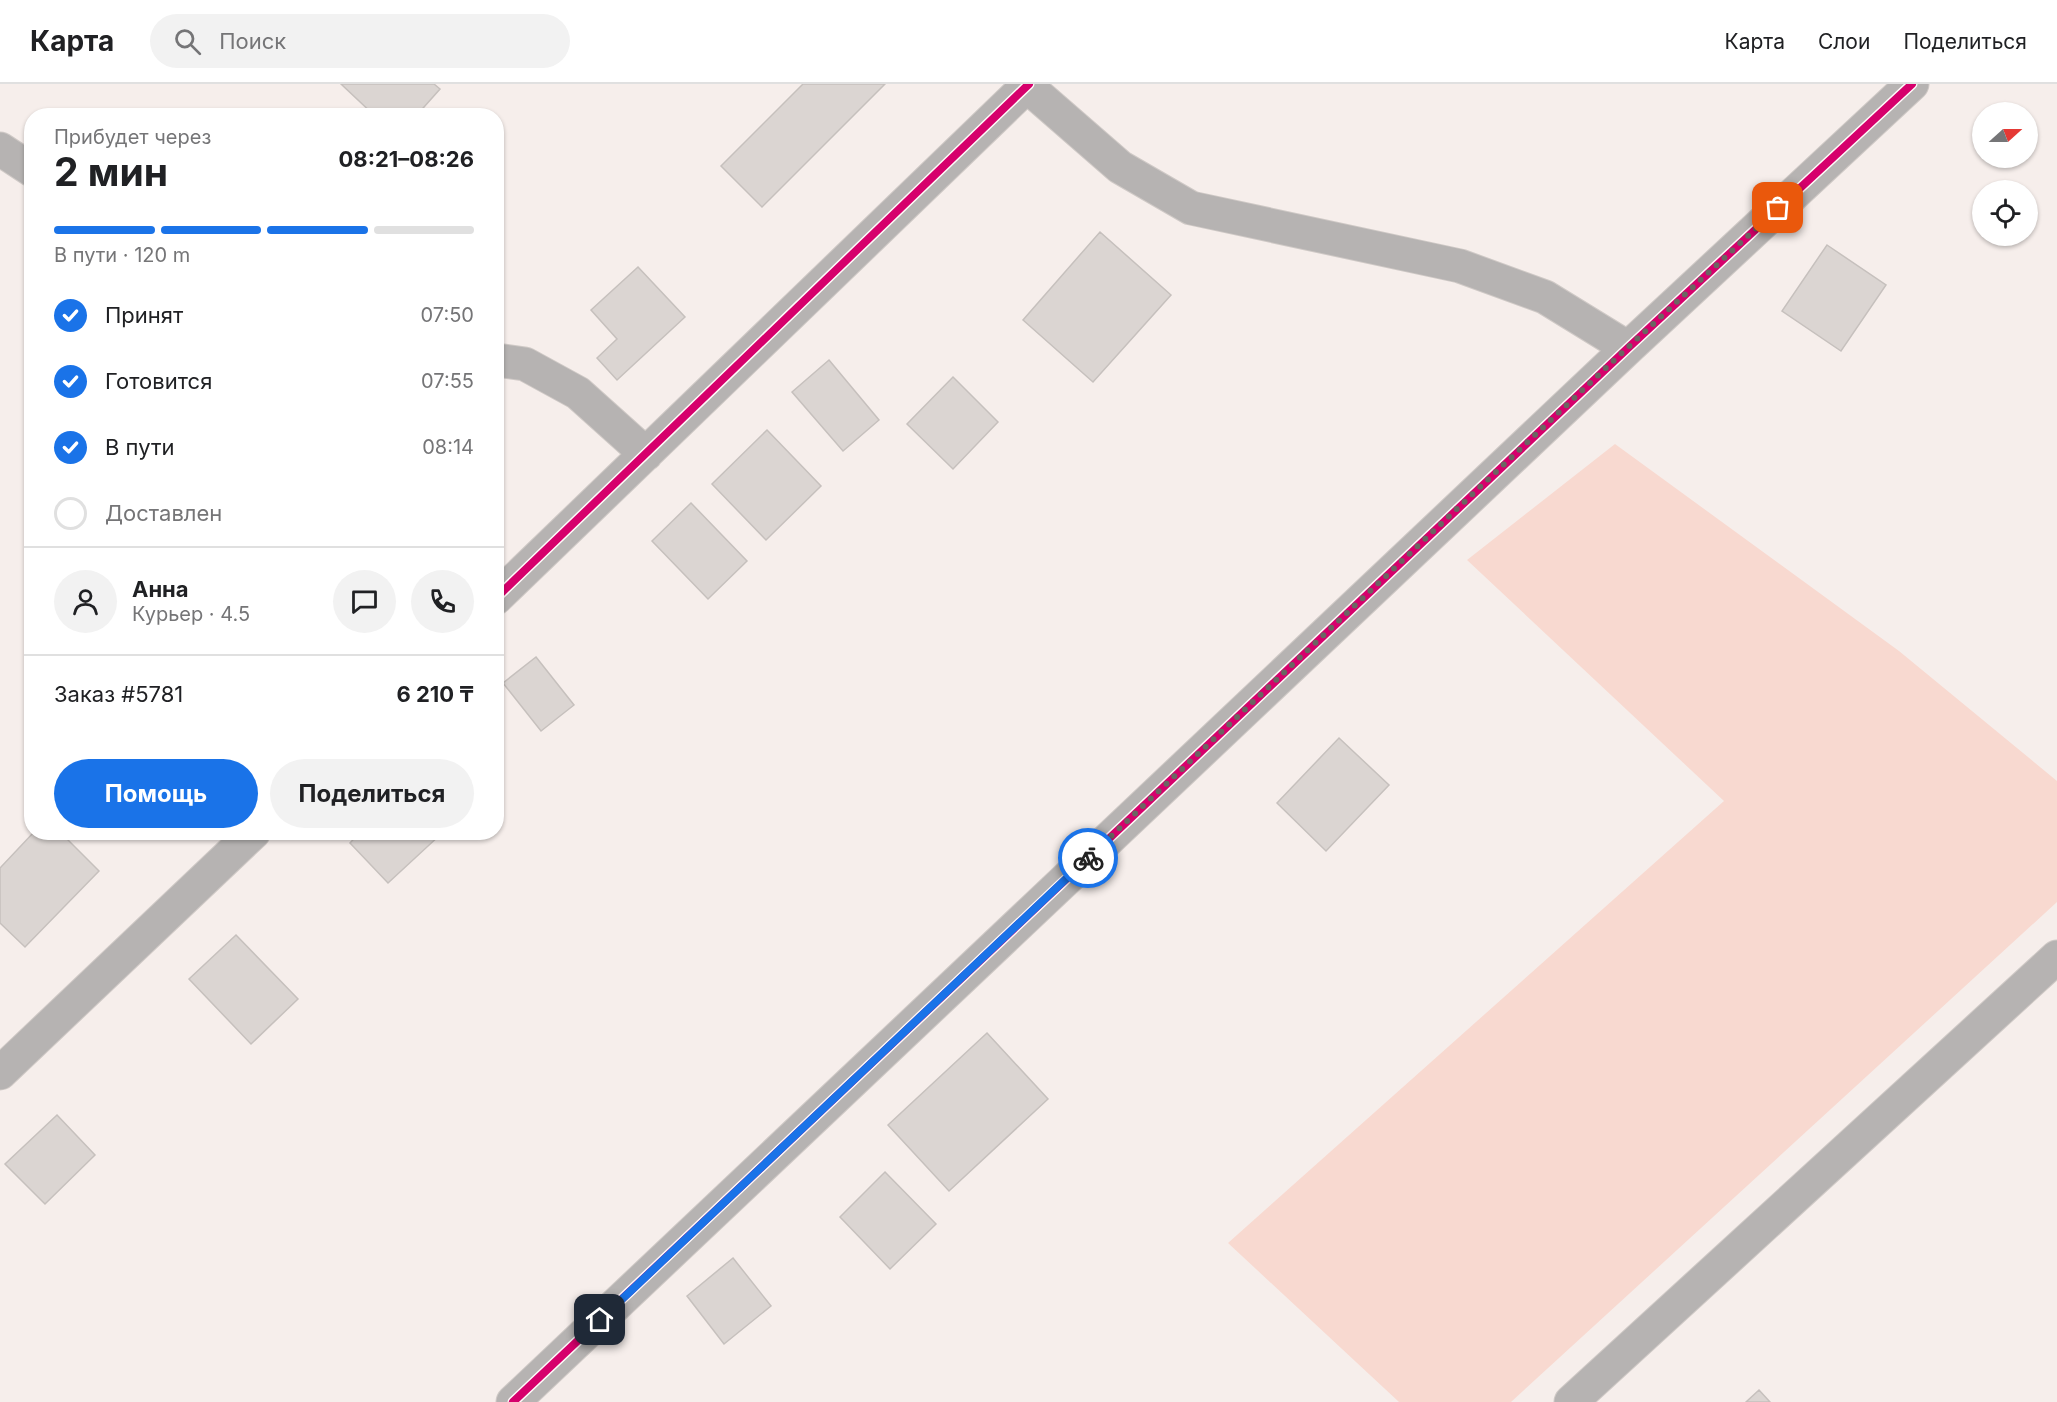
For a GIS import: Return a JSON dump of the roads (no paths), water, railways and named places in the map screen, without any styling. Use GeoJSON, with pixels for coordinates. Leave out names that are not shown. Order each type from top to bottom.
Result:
{"type":"FeatureCollection","features":[{"type":"Feature","properties":{"kind":"street"},"geometry":{"type":"LineString","coordinates":[[513,1402],[1628,348],[1912,84]]}},
{"type":"Feature","properties":{"kind":"street"},"geometry":{"type":"LineString","coordinates":[[504,590],[1028,85],[1120,167],[1191,208],[1460,266],[1545,297],[1628,348]]}},
{"type":"Feature","properties":{"kind":"street"},"geometry":{"type":"LineString","coordinates":[[0,149],[24,165]]}},
{"type":"Feature","properties":{"kind":"street"},"geometry":{"type":"LineString","coordinates":[[504,361],[525,364],[578,393],[646,454]]}},
{"type":"Feature","properties":{"kind":"street"},"geometry":{"type":"LineString","coordinates":[[0,1073],[246,840]]}},
{"type":"Feature","properties":{"kind":"street"},"geometry":{"type":"LineString","coordinates":[[1571,1402],[2057,957]]}}]}
